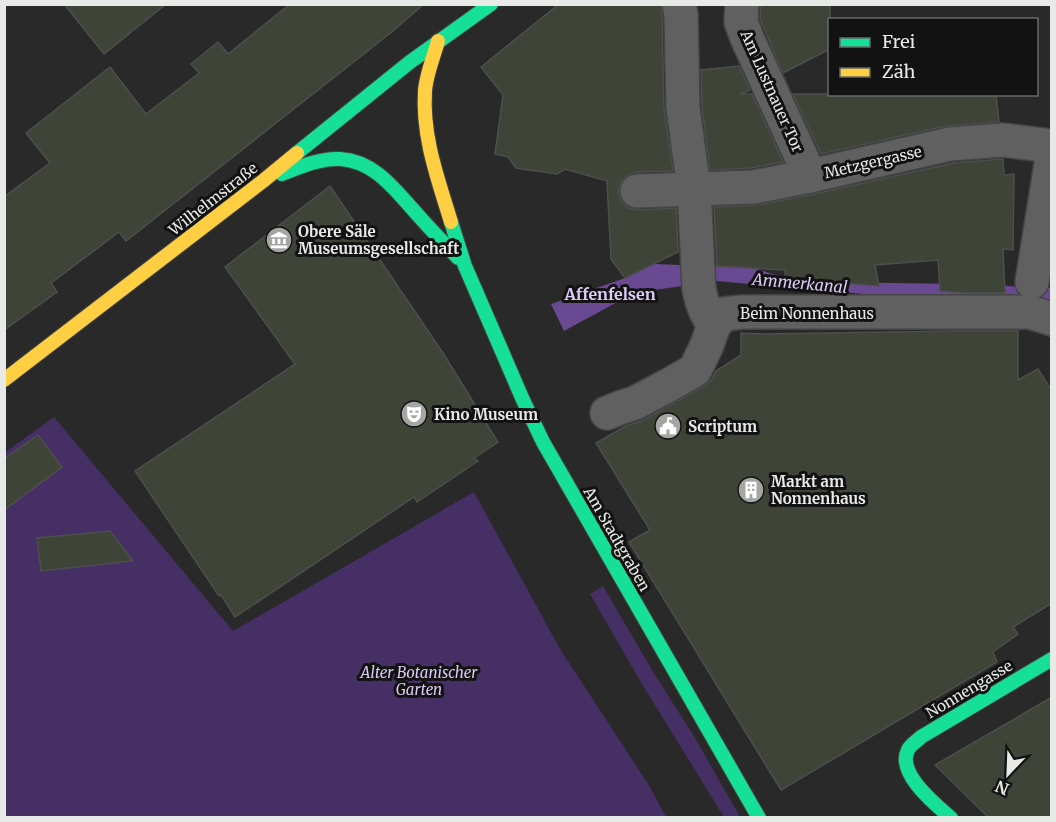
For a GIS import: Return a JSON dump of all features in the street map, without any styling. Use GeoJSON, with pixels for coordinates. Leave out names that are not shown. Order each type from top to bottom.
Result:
{"type":"FeatureCollection","features":[{"type":"Feature","properties":{"kind":"main road"},"geometry":{"type":"LineString","coordinates":[[438,41],[490,4]]}},
{"type":"Feature","properties":{"kind":"main road","name":"Wilhelmstraße"},"geometry":{"type":"LineString","coordinates":[[4,380],[263,181],[438,41]]}},
{"type":"Feature","properties":{"kind":"main road","name":"Am Stadtgraben"},"geometry":{"type":"LineString","coordinates":[[438,41],[425,89],[426,135],[465,266],[543,442],[759,818]]}},
{"type":"Feature","properties":{"kind":"main road","name":"Am Stadtgraben"},"geometry":{"type":"LineString","coordinates":[[263,181],[312,163],[329,160],[343,159],[366,165],[385,178],[465,266]]}},
{"type":"Feature","properties":{"kind":"main road","name":"Nonnengasse"},"geometry":{"type":"LineString","coordinates":[[951,818],[913,780],[906,761],[907,752],[921,737],[1052,659]]}},
{"type":"Feature","properties":{"kind":"street"},"geometry":{"type":"LineString","coordinates":[[607,413],[635,403],[695,370],[708,345],[714,325],[705,313],[699,289],[694,189],[684,108],[679,4]]}},
{"type":"Feature","properties":{"kind":"street","name":"Am Lustnauer Tor"},"geometry":{"type":"LineString","coordinates":[[742,4],[741,22],[747,38],[810,176]]}},
{"type":"Feature","properties":{"kind":"street","name":"Metzgergasse"},"geometry":{"type":"LineString","coordinates":[[637,191],[754,187],[950,144],[1003,140],[1052,146]]}},
{"type":"Feature","properties":{"kind":"street"},"geometry":{"type":"LineString","coordinates":[[1032,282],[1052,158]]}},
{"type":"Feature","properties":{"kind":"street","name":"Beim Nonnenhaus"},"geometry":{"type":"LineString","coordinates":[[714,325],[724,314],[742,312],[1030,312],[1052,319]]}},
{"type":"Feature","properties":{"kind":"green space","name":"Alter Botanischer Garten"},"geometry":{"type":"Polygon","coordinates":[[[54,417],[233,631],[474,492],[560,649],[650,787],[666,817],[5,817],[4,453],[54,417]]]}},
{"type":"Feature","properties":{"kind":"green space"},"geometry":{"type":"Polygon","coordinates":[[[603,586],[740,817],[724,817],[642,684],[590,594],[603,586]]]}},
{"type":"Feature","properties":{"kind":"water","name":"Ammerkanal"},"geometry":{"type":"Polygon","coordinates":[[[655,264],[754,268],[785,278],[822,282],[1052,288],[1051,302],[886,296],[716,281],[634,293],[564,331],[551,304],[625,278],[655,264]]]}},
{"type":"Feature","properties":{"kind":"building"},"geometry":{"type":"Polygon","coordinates":[[[64,4],[166,4],[104,54],[64,4]]]}},
{"type":"Feature","properties":{"kind":"building"},"geometry":{"type":"Polygon","coordinates":[[[290,4],[424,4],[393,31],[126,241],[119,232],[51,283],[57,292],[4,330],[4,197],[50,163],[26,133],[110,67],[146,114],[199,73],[191,64],[218,42],[228,54],[290,4]]]}},
{"type":"Feature","properties":{"kind":"building"},"geometry":{"type":"Polygon","coordinates":[[[559,4],[661,4],[664,109],[673,171],[636,172],[628,175],[621,182],[618,192],[621,201],[629,208],[638,210],[676,208],[678,252],[625,278],[611,259],[607,181],[565,169],[557,174],[516,168],[508,157],[495,154],[503,95],[481,67],[559,4]]]}},
{"type":"Feature","properties":{"kind":"building"},"geometry":{"type":"Polygon","coordinates":[[[761,4],[830,4],[828,50],[783,73],[760,19],[761,4]]]}},
{"type":"Feature","properties":{"kind":"building"},"geometry":{"type":"Polygon","coordinates":[[[739,66],[750,90],[740,94],[752,94],[783,162],[752,168],[710,170],[702,107],[701,70],[739,66]]]}},
{"type":"Feature","properties":{"kind":"building"},"geometry":{"type":"Polygon","coordinates":[[[793,94],[996,96],[999,122],[946,126],[821,154],[793,94]]]}},
{"type":"Feature","properties":{"kind":"building"},"geometry":{"type":"Polygon","coordinates":[[[1003,159],[1004,175],[1014,174],[1013,250],[1003,249],[1005,293],[940,291],[938,260],[875,265],[879,286],[785,278],[785,270],[717,266],[714,207],[758,205],[953,163],[1003,159]]]}},
{"type":"Feature","properties":{"kind":"building"},"geometry":{"type":"Polygon","coordinates":[[[330,186],[443,353],[498,442],[474,458],[478,461],[417,502],[414,497],[235,617],[135,471],[295,364],[225,267],[330,186]]]}},
{"type":"Feature","properties":{"kind":"building"},"geometry":{"type":"Polygon","coordinates":[[[1018,331],[1018,380],[1038,369],[1052,391],[1052,603],[1013,627],[1018,634],[993,652],[997,662],[781,790],[629,542],[650,530],[596,443],[626,426],[644,420],[704,386],[712,379],[716,371],[741,355],[741,333],[1018,331]]]}},
{"type":"Feature","properties":{"kind":"building"},"geometry":{"type":"Polygon","coordinates":[[[38,435],[62,467],[4,510],[4,459],[38,435]]]}},
{"type":"Feature","properties":{"kind":"building"},"geometry":{"type":"Polygon","coordinates":[[[110,531],[133,561],[41,571],[37,538],[110,531]]]}},
{"type":"Feature","properties":{"kind":"building"},"geometry":{"type":"Polygon","coordinates":[[[1052,697],[1052,818],[989,818],[935,765],[1052,697]]]}},
{"type":"Feature","properties":{"kind":"traffic: fast"},"geometry":{"type":"LineString","coordinates":[[297,153],[410,62],[491,4]]}},
{"type":"Feature","properties":{"kind":"traffic: fast"},"geometry":{"type":"LineString","coordinates":[[282,174],[333,159],[364,165],[383,178],[458,258]]}},
{"type":"Feature","properties":{"kind":"traffic: fast"},"geometry":{"type":"LineString","coordinates":[[451,222],[465,266],[543,442],[759,818]]}},
{"type":"Feature","properties":{"kind":"traffic: fast"},"geometry":{"type":"LineString","coordinates":[[951,818],[919,788],[912,778],[906,759],[909,748],[921,737],[1052,659]]}},
{"type":"Feature","properties":{"kind":"traffic: slow"},"geometry":{"type":"LineString","coordinates":[[438,41],[425,91],[426,125],[436,174],[451,222]]}},
{"type":"Feature","properties":{"kind":"traffic: slow"},"geometry":{"type":"LineString","coordinates":[[4,380],[297,153]]}},
{"type":"Feature","properties":{"kind":"place","name":"Obere Säle Museumsgesellschaft"},"geometry":{"type":"Point","coordinates":[279,240]}},
{"type":"Feature","properties":{"kind":"place","name":"Kino Museum"},"geometry":{"type":"Point","coordinates":[414,414]}},
{"type":"Feature","properties":{"kind":"place","name":"Scriptum"},"geometry":{"type":"Point","coordinates":[668,426]}},
{"type":"Feature","properties":{"kind":"place","name":"Markt am Nonnenhaus"},"geometry":{"type":"Point","coordinates":[751,490]}},
{"type":"Feature","properties":{"kind":"district","name":"Affenfelsen"},"geometry":{"type":"Point","coordinates":[610,294]}}]}
